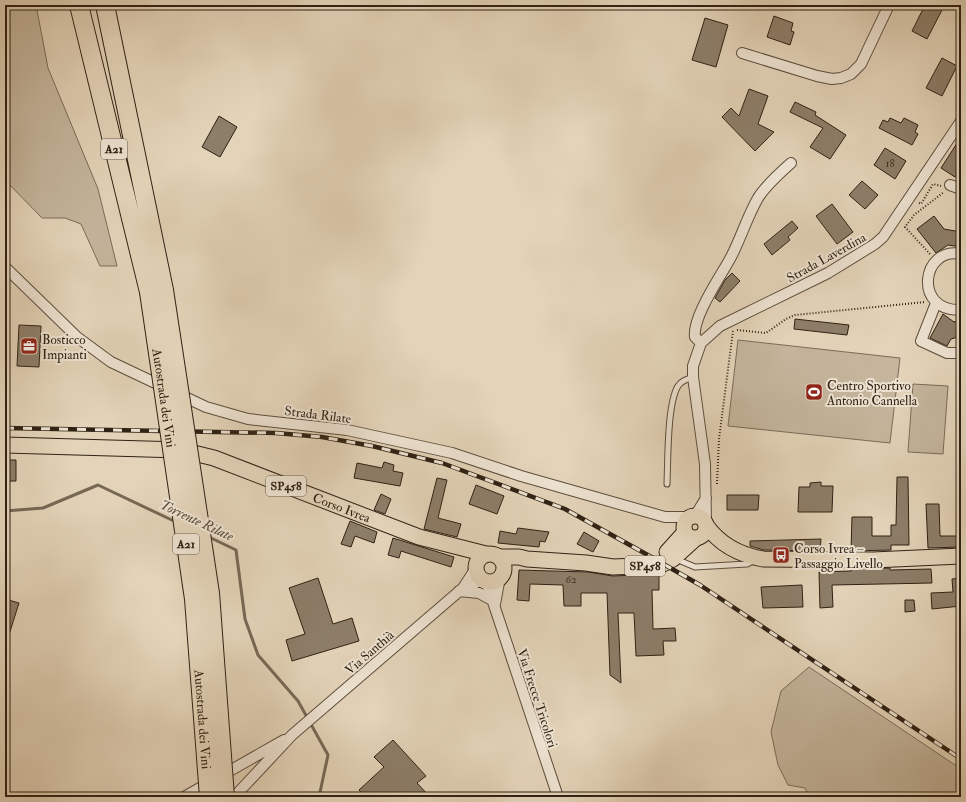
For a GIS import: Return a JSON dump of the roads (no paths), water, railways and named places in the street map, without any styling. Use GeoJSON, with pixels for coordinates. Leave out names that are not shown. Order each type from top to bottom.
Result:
{"type":"FeatureCollection","features":[{"type":"Feature","properties":{"kind":"highway","name":"Autostrada dei Vini"},"geometry":{"type":"LineString","coordinates":[[79,5],[157,291],[194,599],[209,797]]}},
{"type":"Feature","properties":{"kind":"highway","name":"Autostrada dei Vini"},"geometry":{"type":"LineString","coordinates":[[105,5],[210,593],[225,797]]}},
{"type":"Feature","properties":{"kind":"main road","name":"Corso Ivrea"},"geometry":{"type":"LineString","coordinates":[[5,445],[181,450],[214,458],[420,537],[459,548],[484,567],[492,582],[509,567],[528,559]]}},
{"type":"Feature","properties":{"kind":"main road","name":"Corso Ivrea"},"geometry":{"type":"LineString","coordinates":[[484,567],[519,557],[613,567],[654,566],[664,564],[673,558],[695,527]]}},
{"type":"Feature","properties":{"kind":"main road","name":"Corso Ivrea"},"geometry":{"type":"LineString","coordinates":[[586,563],[634,560],[660,556],[668,551],[695,527]]}},
{"type":"Feature","properties":{"kind":"main road"},"geometry":{"type":"LineString","coordinates":[[695,527],[736,551],[757,558],[873,560],[961,556]]}},
{"type":"Feature","properties":{"kind":"main road"},"geometry":{"type":"LineString","coordinates":[[484,567],[503,564],[502,574]]}},
{"type":"Feature","properties":{"kind":"street"},"geometry":{"type":"LineString","coordinates":[[742,52],[817,76],[832,79],[841,78],[851,74],[861,64],[889,5]]}},
{"type":"Feature","properties":{"kind":"street","name":"Strada Laverdina"},"geometry":{"type":"LineString","coordinates":[[695,527],[706,495],[705,464],[693,377],[693,366],[701,343],[720,326],[828,273],[875,244],[890,227],[961,121]]}},
{"type":"Feature","properties":{"kind":"street"},"geometry":{"type":"LineString","coordinates":[[701,343],[695,338],[695,327],[719,275],[730,258],[758,198],[776,177],[792,163]]}},
{"type":"Feature","properties":{"kind":"street"},"geometry":{"type":"LineString","coordinates":[[949,186],[961,189]]}},
{"type":"Feature","properties":{"kind":"street"},"geometry":{"type":"LineString","coordinates":[[961,254],[948,254],[936,261],[930,270],[927,278],[933,299],[921,341],[947,353],[961,353]]}},
{"type":"Feature","properties":{"kind":"street","name":"Strada Rilate"},"geometry":{"type":"LineString","coordinates":[[5,267],[77,337],[111,362],[206,407],[248,419],[347,430],[452,453],[521,476],[695,527]]}},
{"type":"Feature","properties":{"kind":"street"},"geometry":{"type":"LineString","coordinates":[[933,299],[948,309],[961,310]]}},
{"type":"Feature","properties":{"kind":"street","name":"Via Santhià"},"geometry":{"type":"LineString","coordinates":[[234,797],[292,735],[461,590],[484,567]]}},
{"type":"Feature","properties":{"kind":"street","name":"Via Frecce Tricolori"},"geometry":{"type":"LineString","coordinates":[[484,567],[493,603],[558,797]]}},
{"type":"Feature","properties":{"kind":"street"},"geometry":{"type":"LineString","coordinates":[[461,590],[479,594],[493,603],[502,574]]}},
{"type":"Feature","properties":{"kind":"street","name":"Via Santhià"},"geometry":{"type":"LineString","coordinates":[[184,797],[292,735]]}},
{"type":"Feature","properties":{"kind":"lane"},"geometry":{"type":"LineString","coordinates":[[667,484],[671,414],[675,391],[680,383],[693,377]]}},
{"type":"Feature","properties":{"kind":"lane"},"geometry":{"type":"LineString","coordinates":[[673,558],[695,567],[747,564],[757,558]]}},
{"type":"Feature","properties":{"kind":"waterway","name":"Torrente Rilate"},"geometry":{"type":"LineString","coordinates":[[5,511],[43,508],[98,485],[176,522]]}},
{"type":"Feature","properties":{"kind":"waterway","name":"Torrente Rilate"},"geometry":{"type":"LineString","coordinates":[[209,537],[236,550],[245,619],[258,655],[298,701],[328,755],[319,797]]}},
{"type":"Feature","properties":{"kind":"railway"},"geometry":{"type":"LineString","coordinates":[[5,428],[276,433],[322,437],[372,446],[442,463],[565,509],[646,554],[700,585],[961,759]]}},
{"type":"Feature","properties":{"kind":"place","name":"Bosticco Impianti"},"geometry":{"type":"Point","coordinates":[29,346]}},
{"type":"Feature","properties":{"kind":"place","name":"Centro Sportivo Antonio Cannella"},"geometry":{"type":"Point","coordinates":[814,392]}},
{"type":"Feature","properties":{"kind":"place","name":"Corso Ivrea – Passaggio Livello"},"geometry":{"type":"Point","coordinates":[781,555]}}]}
